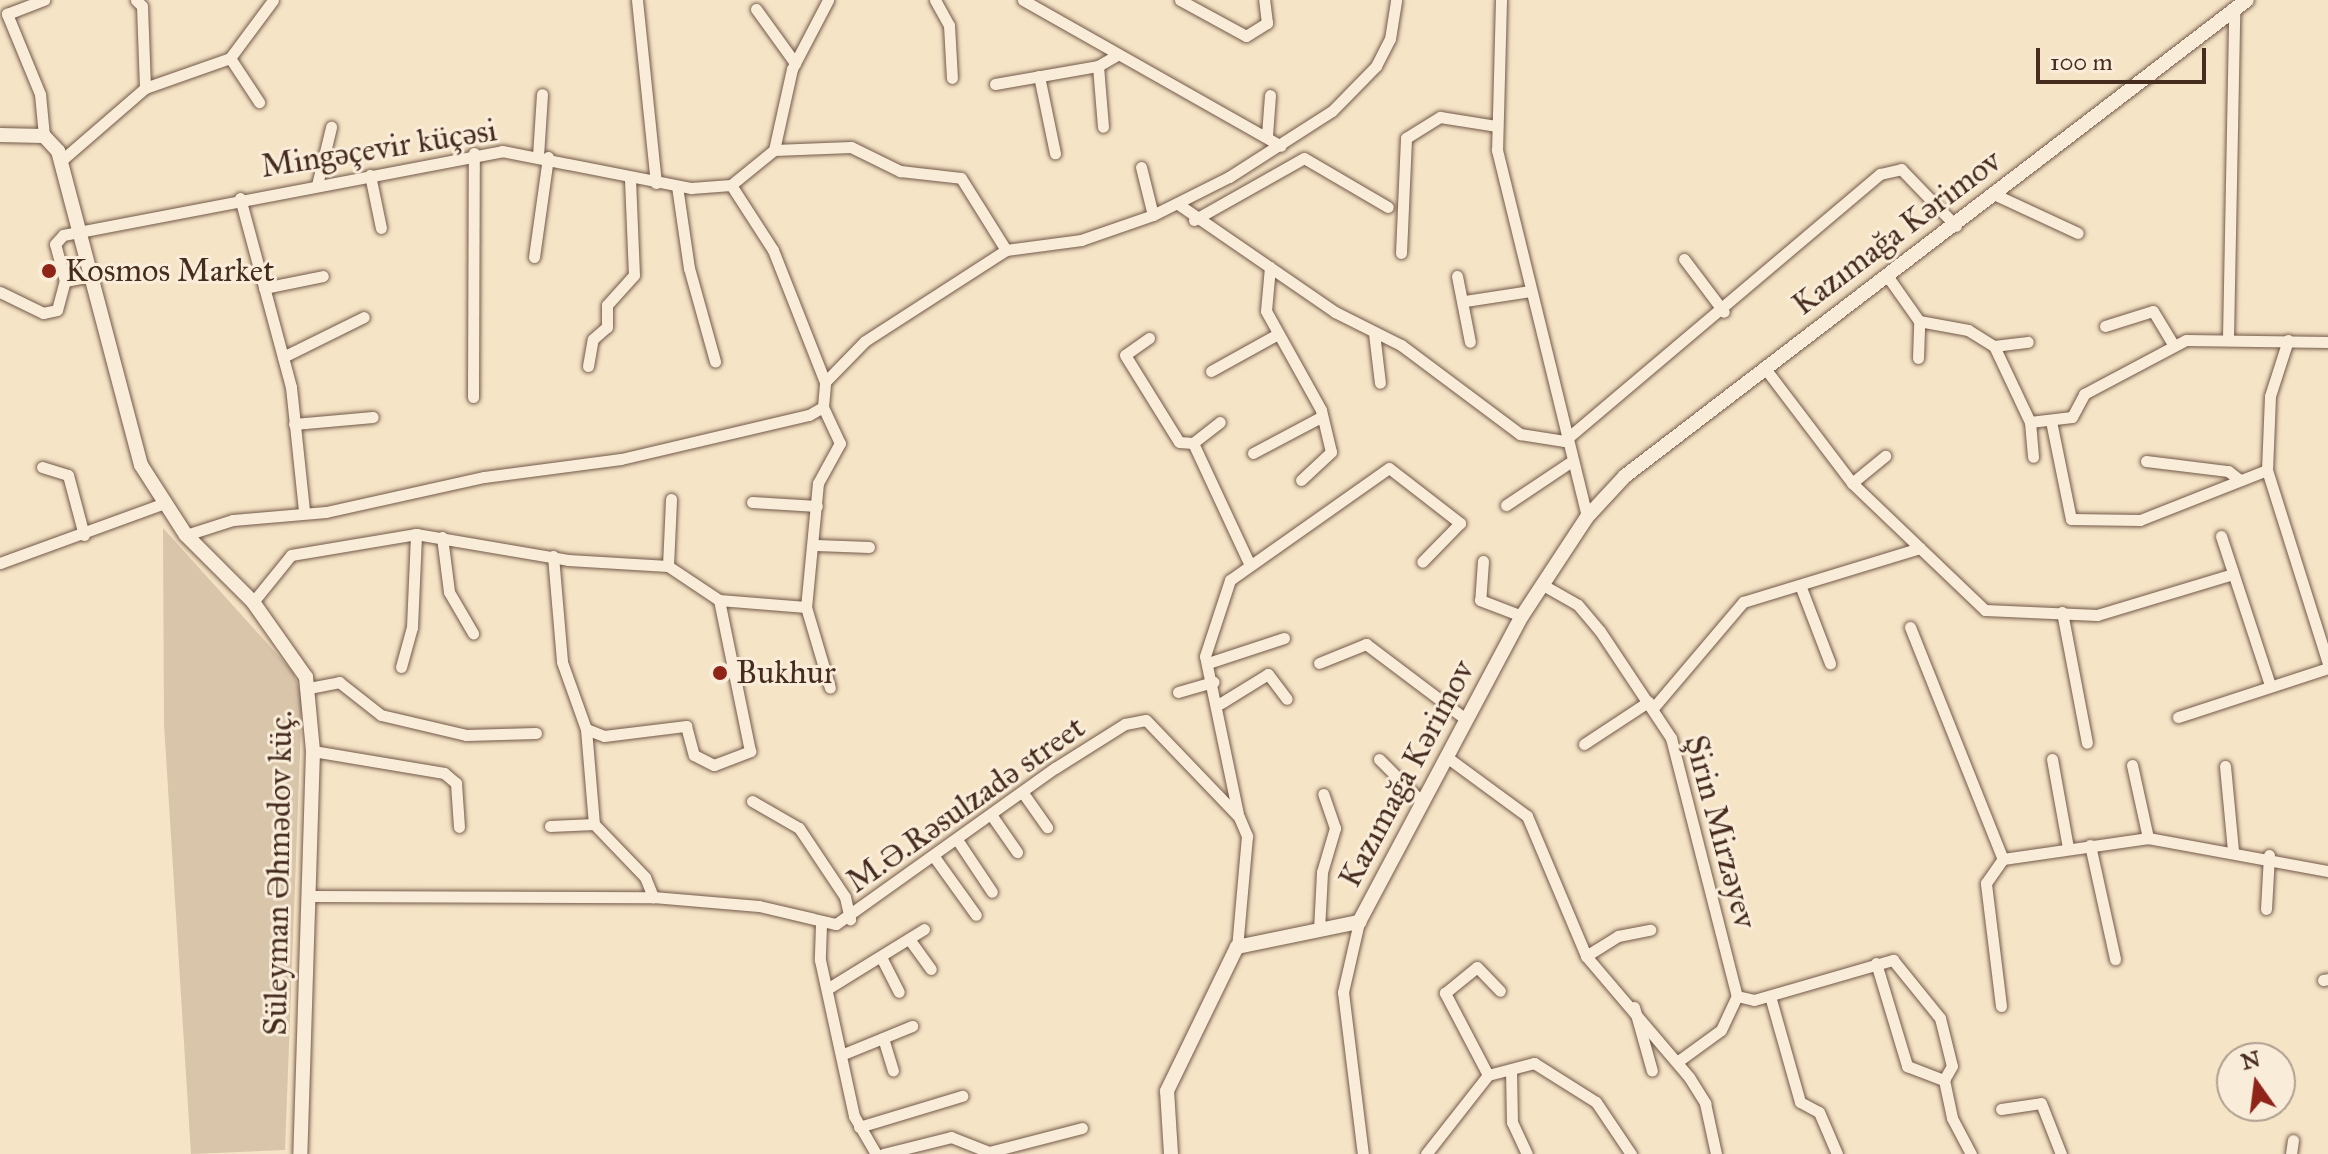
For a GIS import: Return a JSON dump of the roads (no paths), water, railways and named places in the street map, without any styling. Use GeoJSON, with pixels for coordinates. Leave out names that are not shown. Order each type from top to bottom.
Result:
{"type":"FeatureCollection","features":[{"type":"Feature","properties":{"kind":"street"},"geometry":{"type":"LineString","coordinates":[[0,135],[44,136],[40,94],[8,21],[12,4],[44,0]]}},
{"type":"Feature","properties":{"kind":"street"},"geometry":{"type":"LineString","coordinates":[[63,159],[145,88],[230,58],[273,0]]}},
{"type":"Feature","properties":{"kind":"street"},"geometry":{"type":"LineString","coordinates":[[637,0],[656,183]]}},
{"type":"Feature","properties":{"kind":"street"},"geometry":{"type":"LineString","coordinates":[[774,150],[795,63],[828,0]]}},
{"type":"Feature","properties":{"kind":"street"},"geometry":{"type":"LineString","coordinates":[[935,0],[949,25],[952,78]]}},
{"type":"Feature","properties":{"kind":"street"},"geometry":{"type":"LineString","coordinates":[[1023,0],[1115,56],[1267,135],[1281,146]]}},
{"type":"Feature","properties":{"kind":"street"},"geometry":{"type":"LineString","coordinates":[[1180,0],[1246,36],[1267,23],[1264,0]]}},
{"type":"Feature","properties":{"kind":"street"},"geometry":{"type":"LineString","coordinates":[[825,382],[890,321],[1006,250],[1081,240],[1153,215],[1281,146],[1332,111],[1376,66],[1390,39],[1396,0]]}},
{"type":"Feature","properties":{"kind":"street"},"geometry":{"type":"LineString","coordinates":[[1501,0],[1497,126],[1569,463],[1587,517]]}},
{"type":"Feature","properties":{"kind":"street","name":"Kazımağa Kərimov"},"geometry":{"type":"LineString","coordinates":[[1237,947],[1359,922],[1522,616],[1587,517],[1625,476],[1764,367],[1956,226],[2247,0]]}},
{"type":"Feature","properties":{"kind":"street"},"geometry":{"type":"LineString","coordinates":[[142,2],[145,88]]}},
{"type":"Feature","properties":{"kind":"street"},"geometry":{"type":"LineString","coordinates":[[756,9],[795,63]]}},
{"type":"Feature","properties":{"kind":"street"},"geometry":{"type":"LineString","coordinates":[[2228,338],[2234,11]]}},
{"type":"Feature","properties":{"kind":"street"},"geometry":{"type":"LineString","coordinates":[[995,84],[1098,66],[1115,56]]}},
{"type":"Feature","properties":{"kind":"street"},"geometry":{"type":"LineString","coordinates":[[230,58],[259,102]]}},
{"type":"Feature","properties":{"kind":"street"},"geometry":{"type":"LineString","coordinates":[[1098,66],[1103,127]]}},
{"type":"Feature","properties":{"kind":"street"},"geometry":{"type":"LineString","coordinates":[[1039,76],[1055,153]]}},
{"type":"Feature","properties":{"kind":"street"},"geometry":{"type":"LineString","coordinates":[[534,257],[543,156],[542,94]]}},
{"type":"Feature","properties":{"kind":"street"},"geometry":{"type":"LineString","coordinates":[[1267,135],[1270,95]]}},
{"type":"Feature","properties":{"kind":"street"},"geometry":{"type":"LineString","coordinates":[[1401,253],[1406,138],[1440,117],[1497,126]]}},
{"type":"Feature","properties":{"kind":"street"},"geometry":{"type":"LineString","coordinates":[[317,185],[331,127]]}},
{"type":"Feature","properties":{"kind":"street","name":"Süleyman Əhmədov küç."},"geometry":{"type":"LineString","coordinates":[[44,136],[63,159],[95,275],[131,436],[162,504],[186,535],[253,602],[309,688],[313,751],[300,1154]]}},
{"type":"Feature","properties":{"kind":"street"},"geometry":{"type":"LineString","coordinates":[[830,688],[806,607],[816,545],[818,483],[840,443],[823,407],[825,382],[773,250],[731,185],[774,150],[851,147],[900,171],[961,178],[1006,250]]}},
{"type":"Feature","properties":{"kind":"street"},"geometry":{"type":"LineString","coordinates":[[473,397],[474,153]]}},
{"type":"Feature","properties":{"kind":"street","name":"Mingəçevir küçəsi"},"geometry":{"type":"LineString","coordinates":[[83,230],[474,153],[543,156],[630,180],[677,186],[731,185]]}},
{"type":"Feature","properties":{"kind":"street"},"geometry":{"type":"LineString","coordinates":[[1194,220],[1304,158],[1388,207]]}},
{"type":"Feature","properties":{"kind":"street"},"geometry":{"type":"LineString","coordinates":[[1141,167],[1153,215]]}},
{"type":"Feature","properties":{"kind":"street"},"geometry":{"type":"LineString","coordinates":[[1178,204],[1194,220],[1374,333],[1401,345],[1520,434],[1564,441],[1724,312],[1892,168],[1956,226]]}},
{"type":"Feature","properties":{"kind":"street"},"geometry":{"type":"LineString","coordinates":[[370,175],[381,228]]}},
{"type":"Feature","properties":{"kind":"street"},"geometry":{"type":"LineString","coordinates":[[588,366],[593,339],[607,327],[607,305],[634,275],[630,180]]}},
{"type":"Feature","properties":{"kind":"street"},"geometry":{"type":"LineString","coordinates":[[677,186],[689,268],[715,361]]}},
{"type":"Feature","properties":{"kind":"street"},"geometry":{"type":"LineString","coordinates":[[1996,195],[2078,233]]}},
{"type":"Feature","properties":{"kind":"street"},"geometry":{"type":"LineString","coordinates":[[240,198],[283,357],[304,511]]}},
{"type":"Feature","properties":{"kind":"street"},"geometry":{"type":"LineString","coordinates":[[0,292],[49,314],[63,302],[65,281],[55,244],[83,230]]}},
{"type":"Feature","properties":{"kind":"street"},"geometry":{"type":"LineString","coordinates":[[1684,259],[1724,312]]}},
{"type":"Feature","properties":{"kind":"street"},"geometry":{"type":"LineString","coordinates":[[1270,267],[1263,298],[1276,335],[1319,418],[1331,452],[1301,480]]}},
{"type":"Feature","properties":{"kind":"street"},"geometry":{"type":"LineString","coordinates":[[65,281],[95,275]]}},
{"type":"Feature","properties":{"kind":"street"},"geometry":{"type":"LineString","coordinates":[[264,288],[323,276]]}},
{"type":"Feature","properties":{"kind":"street"},"geometry":{"type":"LineString","coordinates":[[1457,276],[1465,301],[1470,342]]}},
{"type":"Feature","properties":{"kind":"street"},"geometry":{"type":"LineString","coordinates":[[1888,277],[1919,321],[1918,358]]}},
{"type":"Feature","properties":{"kind":"street"},"geometry":{"type":"LineString","coordinates":[[1465,301],[1530,291]]}},
{"type":"Feature","properties":{"kind":"street"},"geometry":{"type":"LineString","coordinates":[[2105,326],[2153,311],[2173,344]]}},
{"type":"Feature","properties":{"kind":"street"},"geometry":{"type":"LineString","coordinates":[[283,357],[364,317]]}},
{"type":"Feature","properties":{"kind":"street"},"geometry":{"type":"LineString","coordinates":[[1919,321],[1951,324],[1994,346],[2028,342]]}},
{"type":"Feature","properties":{"kind":"street"},"geometry":{"type":"LineString","coordinates":[[1374,333],[1380,383]]}},
{"type":"Feature","properties":{"kind":"street"},"geometry":{"type":"LineString","coordinates":[[1211,371],[1276,335]]}},
{"type":"Feature","properties":{"kind":"street"},"geometry":{"type":"LineString","coordinates":[[1149,338],[1125,355],[1179,442],[1193,443],[1220,422]]}},
{"type":"Feature","properties":{"kind":"street"},"geometry":{"type":"LineString","coordinates":[[2030,422],[2072,417],[2084,394],[2173,344],[2197,338],[2328,342]]}},
{"type":"Feature","properties":{"kind":"street"},"geometry":{"type":"LineString","coordinates":[[2178,717],[2328,666],[2325,644],[2267,470],[2270,396],[2288,340]]}},
{"type":"Feature","properties":{"kind":"street"},"geometry":{"type":"LineString","coordinates":[[1994,346],[2030,422],[2033,457]]}},
{"type":"Feature","properties":{"kind":"street"},"geometry":{"type":"LineString","coordinates":[[1764,367],[1852,483],[1985,610],[2097,615],[2233,574]]}},
{"type":"Feature","properties":{"kind":"street"},"geometry":{"type":"LineString","coordinates":[[186,535],[304,511],[621,459],[741,434],[823,407]]}},
{"type":"Feature","properties":{"kind":"street"},"geometry":{"type":"LineString","coordinates":[[294,424],[373,417]]}},
{"type":"Feature","properties":{"kind":"street"},"geometry":{"type":"LineString","coordinates":[[1253,453],[1319,418]]}},
{"type":"Feature","properties":{"kind":"street"},"geometry":{"type":"LineString","coordinates":[[2051,421],[2071,519],[2140,520],[2267,470]]}},
{"type":"Feature","properties":{"kind":"street"},"geometry":{"type":"LineString","coordinates":[[1193,443],[1249,563]]}},
{"type":"Feature","properties":{"kind":"street"},"geometry":{"type":"LineString","coordinates":[[1852,483],[1885,456]]}},
{"type":"Feature","properties":{"kind":"street"},"geometry":{"type":"LineString","coordinates":[[2146,461],[2228,471],[2240,480]]}},
{"type":"Feature","properties":{"kind":"street"},"geometry":{"type":"LineString","coordinates":[[1506,505],[1569,463]]}},
{"type":"Feature","properties":{"kind":"street"},"geometry":{"type":"LineString","coordinates":[[42,467],[68,475],[84,535]]}},
{"type":"Feature","properties":{"kind":"street"},"geometry":{"type":"LineString","coordinates":[[1171,1154],[1167,1091],[1237,947],[1248,859],[1220,733],[1221,703],[1208,663],[1210,623],[1230,580],[1249,563],[1389,468],[1460,523],[1422,562]]}},
{"type":"Feature","properties":{"kind":"street"},"geometry":{"type":"LineString","coordinates":[[668,566],[671,499]]}},
{"type":"Feature","properties":{"kind":"street"},"geometry":{"type":"LineString","coordinates":[[752,502],[817,506]]}},
{"type":"Feature","properties":{"kind":"street"},"geometry":{"type":"LineString","coordinates":[[0,563],[84,535],[162,504]]}},
{"type":"Feature","properties":{"kind":"street"},"geometry":{"type":"LineString","coordinates":[[253,602],[291,555],[416,534],[553,556],[668,566],[719,600],[806,607]]}},
{"type":"Feature","properties":{"kind":"street"},"geometry":{"type":"LineString","coordinates":[[401,667],[412,627],[416,534]]}},
{"type":"Feature","properties":{"kind":"street"},"geometry":{"type":"LineString","coordinates":[[2221,536],[2270,685]]}},
{"type":"Feature","properties":{"kind":"street"},"geometry":{"type":"LineString","coordinates":[[442,537],[449,592],[473,633]]}},
{"type":"Feature","properties":{"kind":"street"},"geometry":{"type":"LineString","coordinates":[[816,545],[869,547]]}},
{"type":"Feature","properties":{"kind":"street"},"geometry":{"type":"LineString","coordinates":[[1584,744],[1651,704],[1735,609],[1800,585],[1920,548]]}},
{"type":"Feature","properties":{"kind":"street"},"geometry":{"type":"LineString","coordinates":[[553,556],[562,662],[586,729],[594,824],[645,877],[653,897]]}},
{"type":"Feature","properties":{"kind":"street"},"geometry":{"type":"LineString","coordinates":[[1483,561],[1480,600],[1522,616]]}},
{"type":"Feature","properties":{"kind":"street","name":"Şirin Mirzəyev"},"geometry":{"type":"LineString","coordinates":[[1543,585],[1578,605],[1651,704],[1671,738],[1737,996]]}},
{"type":"Feature","properties":{"kind":"street"},"geometry":{"type":"LineString","coordinates":[[1800,585],[1830,663]]}},
{"type":"Feature","properties":{"kind":"street"},"geometry":{"type":"LineString","coordinates":[[586,729],[604,736],[686,726],[694,755],[714,765],[750,751],[719,600]]}},
{"type":"Feature","properties":{"kind":"street"},"geometry":{"type":"LineString","coordinates":[[2062,612],[2087,743]]}},
{"type":"Feature","properties":{"kind":"street"},"geometry":{"type":"LineString","coordinates":[[1910,627],[2003,859]]}},
{"type":"Feature","properties":{"kind":"street"},"geometry":{"type":"LineString","coordinates":[[1208,663],[1284,638]]}},
{"type":"Feature","properties":{"kind":"street"},"geometry":{"type":"LineString","coordinates":[[1319,663],[1366,644],[1467,720]]}},
{"type":"Feature","properties":{"kind":"street"},"geometry":{"type":"LineString","coordinates":[[1221,703],[1268,674],[1287,699]]}},
{"type":"Feature","properties":{"kind":"street"},"geometry":{"type":"LineString","coordinates":[[309,688],[339,682],[381,715],[466,735],[536,733]]}},
{"type":"Feature","properties":{"kind":"street"},"geometry":{"type":"LineString","coordinates":[[1178,692],[1214,682]]}},
{"type":"Feature","properties":{"kind":"street","name":"M.Ə.Rəsulzadə street"},"geometry":{"type":"LineString","coordinates":[[310,896],[653,897],[759,906],[821,925],[850,919],[1023,793],[1125,724],[1146,720],[1239,817]]}},
{"type":"Feature","properties":{"kind":"street"},"geometry":{"type":"LineString","coordinates":[[313,751],[444,773],[456,783],[459,827]]}},
{"type":"Feature","properties":{"kind":"street"},"geometry":{"type":"LineString","coordinates":[[1448,758],[1527,816],[1586,956],[1633,1006],[1705,1103],[1716,1154]]}},
{"type":"Feature","properties":{"kind":"street"},"geometry":{"type":"LineString","coordinates":[[1379,759],[1423,803]]}},
{"type":"Feature","properties":{"kind":"street"},"geometry":{"type":"LineString","coordinates":[[2052,759],[2068,848]]}},
{"type":"Feature","properties":{"kind":"street"},"geometry":{"type":"LineString","coordinates":[[2132,765],[2148,838]]}},
{"type":"Feature","properties":{"kind":"street"},"geometry":{"type":"LineString","coordinates":[[2225,766],[2233,851]]}},
{"type":"Feature","properties":{"kind":"street"},"geometry":{"type":"LineString","coordinates":[[1023,793],[1047,827]]}},
{"type":"Feature","properties":{"kind":"street"},"geometry":{"type":"LineString","coordinates":[[1319,930],[1322,872],[1335,828],[1323,794]]}},
{"type":"Feature","properties":{"kind":"street"},"geometry":{"type":"LineString","coordinates":[[752,801],[799,828],[845,897],[850,919]]}},
{"type":"Feature","properties":{"kind":"street"},"geometry":{"type":"LineString","coordinates":[[992,816],[1017,852]]}},
{"type":"Feature","properties":{"kind":"street"},"geometry":{"type":"LineString","coordinates":[[550,826],[594,824]]}},
{"type":"Feature","properties":{"kind":"street"},"geometry":{"type":"LineString","coordinates":[[2001,1006],[1986,883],[2003,859],[2148,838],[2269,855],[2328,871]]}},
{"type":"Feature","properties":{"kind":"street"},"geometry":{"type":"LineString","coordinates":[[958,841],[992,892]]}},
{"type":"Feature","properties":{"kind":"street"},"geometry":{"type":"LineString","coordinates":[[2090,845],[2115,959]]}},
{"type":"Feature","properties":{"kind":"street"},"geometry":{"type":"LineString","coordinates":[[2266,909],[2269,855]]}},
{"type":"Feature","properties":{"kind":"street"},"geometry":{"type":"LineString","coordinates":[[935,858],[976,915]]}},
{"type":"Feature","properties":{"kind":"street"},"geometry":{"type":"LineString","coordinates":[[1359,922],[1343,992],[1363,1154]]}},
{"type":"Feature","properties":{"kind":"street"},"geometry":{"type":"LineString","coordinates":[[821,925],[827,989],[841,1055],[859,1127],[876,1154]]}},
{"type":"Feature","properties":{"kind":"street"},"geometry":{"type":"LineString","coordinates":[[827,989],[924,929]]}},
{"type":"Feature","properties":{"kind":"street"},"geometry":{"type":"LineString","coordinates":[[1586,956],[1618,936],[1650,930]]}},
{"type":"Feature","properties":{"kind":"street"},"geometry":{"type":"LineString","coordinates":[[909,939],[931,969]]}},
{"type":"Feature","properties":{"kind":"street"},"geometry":{"type":"LineString","coordinates":[[881,957],[899,992]]}},
{"type":"Feature","properties":{"kind":"street"},"geometry":{"type":"LineString","coordinates":[[1677,1062],[1721,1030],[1737,996],[1770,996],[1893,960],[1940,1018],[1952,1066],[1944,1080],[1956,1136],[1971,1154]]}},
{"type":"Feature","properties":{"kind":"street"},"geometry":{"type":"LineString","coordinates":[[1876,963],[1907,1066],[1944,1080]]}},
{"type":"Feature","properties":{"kind":"street"},"geometry":{"type":"LineString","coordinates":[[1488,1075],[1445,993],[1477,967],[1500,991]]}},
{"type":"Feature","properties":{"kind":"street"},"geometry":{"type":"LineString","coordinates":[[1770,996],[1790,1077],[1800,1102],[1819,1112],[1837,1154]]}},
{"type":"Feature","properties":{"kind":"street"},"geometry":{"type":"LineString","coordinates":[[1633,1006],[1652,1071]]}},
{"type":"Feature","properties":{"kind":"street"},"geometry":{"type":"LineString","coordinates":[[841,1055],[912,1026]]}},
{"type":"Feature","properties":{"kind":"street"},"geometry":{"type":"LineString","coordinates":[[883,1038],[893,1071]]}},
{"type":"Feature","properties":{"kind":"street"},"geometry":{"type":"LineString","coordinates":[[1426,1154],[1488,1075],[1534,1063],[1551,1067],[1596,1102],[1631,1154]]}},
{"type":"Feature","properties":{"kind":"street"},"geometry":{"type":"LineString","coordinates":[[1511,1070],[1512,1122],[1527,1154]]}},
{"type":"Feature","properties":{"kind":"street"},"geometry":{"type":"LineString","coordinates":[[859,1127],[962,1096]]}},
{"type":"Feature","properties":{"kind":"street"},"geometry":{"type":"LineString","coordinates":[[2001,1109],[2041,1103],[2061,1154]]}},
{"type":"Feature","properties":{"kind":"street"},"geometry":{"type":"LineString","coordinates":[[883,1154],[951,1137],[989,1152],[1082,1128]]}},
{"type":"Feature","properties":{"kind":"street"},"geometry":{"type":"LineString","coordinates":[[2291,1154],[2293,1140]]}},
{"type":"Feature","properties":{"kind":"place","name":"Kosmos Market"},"geometry":{"type":"Point","coordinates":[49,271]}},
{"type":"Feature","properties":{"kind":"place","name":"Bukhur"},"geometry":{"type":"Point","coordinates":[720,673]}}]}
